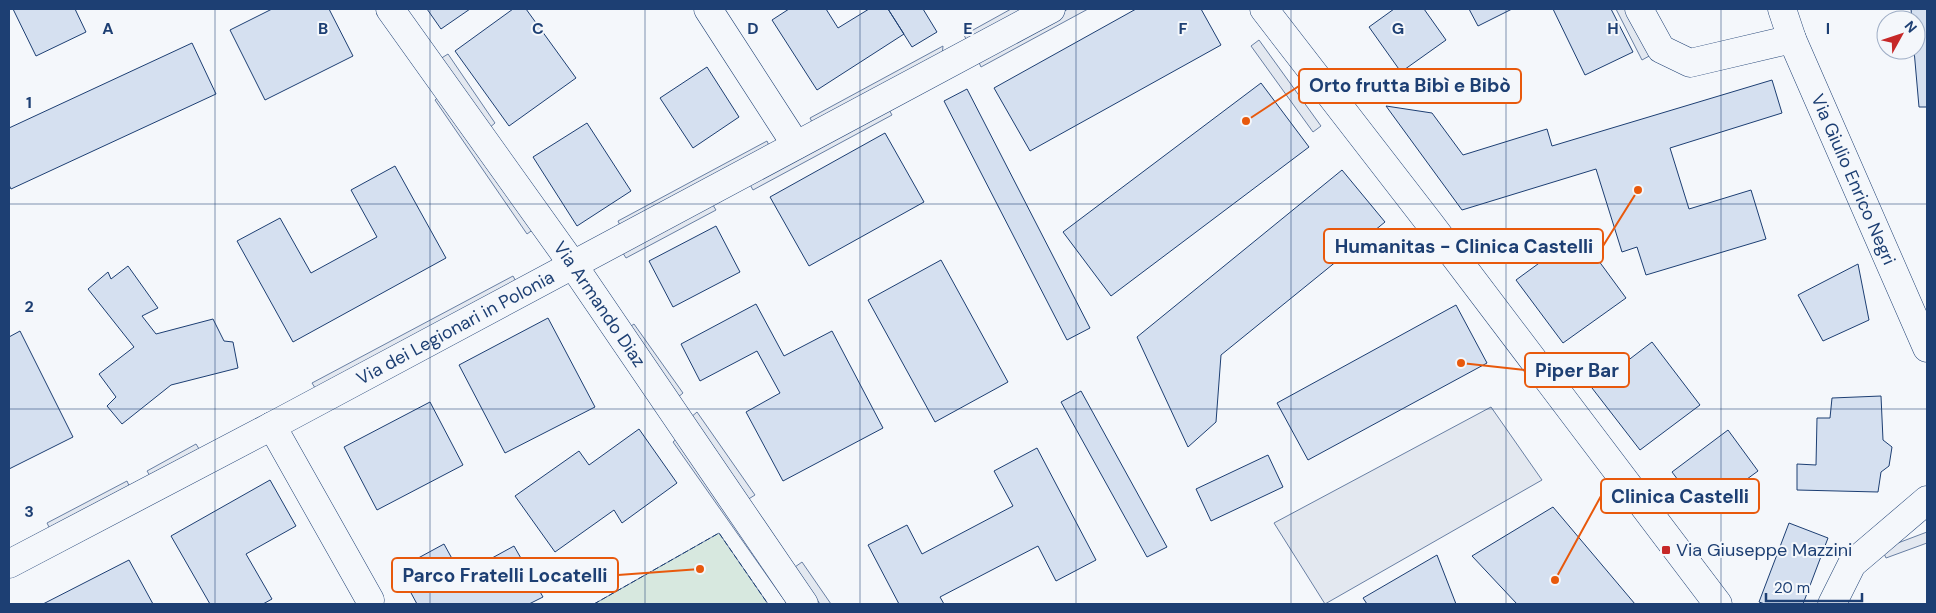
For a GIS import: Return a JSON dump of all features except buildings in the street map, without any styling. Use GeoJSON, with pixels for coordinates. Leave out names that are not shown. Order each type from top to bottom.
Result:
{"type":"FeatureCollection","features":[{"type":"Feature","properties":{"kind":"street","name":"Via Armando Diaz"},"geometry":{"type":"LineString","coordinates":[[390,9],[573,265],[804,604]]}},
{"type":"Feature","properties":{"kind":"street"},"geometry":{"type":"LineString","coordinates":[[708,9],[796,145]]}},
{"type":"Feature","properties":{"kind":"street","name":"Via dei Legionari in Polonia"},"geometry":{"type":"LineString","coordinates":[[9,564],[272,426],[1051,9]]}},
{"type":"Feature","properties":{"kind":"street"},"geometry":{"type":"LineString","coordinates":[[1264,9],[1422,213],[1718,604]]}},
{"type":"Feature","properties":{"kind":"street"},"geometry":{"type":"LineString","coordinates":[[1639,9],[1661,49],[1690,63],[1792,39]]}},
{"type":"Feature","properties":{"kind":"street","name":"Via Giulio Enrico Negri"},"geometry":{"type":"LineString","coordinates":[[1782,9],[1792,39],[1927,348]]}},
{"type":"Feature","properties":{"kind":"street"},"geometry":{"type":"LineString","coordinates":[[272,426],[370,600]]}},
{"type":"Feature","properties":{"kind":"street"},"geometry":{"type":"LineString","coordinates":[[1832,604],[1852,564],[1927,500]]}},
{"type":"Feature","properties":{"kind":"shaded area"},"geometry":{"type":"Polygon","coordinates":[[[1011,9],[1032,9],[968,43],[964,35],[1011,9]]]}},
{"type":"Feature","properties":{"kind":"shaded area"},"geometry":{"type":"Polygon","coordinates":[[[1068,9],[1088,9],[981,67],[977,58],[1068,9]]]}},
{"type":"Feature","properties":{"kind":"shaded area"},"geometry":{"type":"Polygon","coordinates":[[[1616,9],[1627,9],[1651,55],[1642,60],[1616,9]]]}},
{"type":"Feature","properties":{"kind":"shaded area"},"geometry":{"type":"Polygon","coordinates":[[[1259,40],[1321,126],[1313,132],[1251,46],[1259,40]]]}},
{"type":"Feature","properties":{"kind":"shaded area"},"geometry":{"type":"Polygon","coordinates":[[[943,46],[942,57],[814,126],[810,118],[943,46]]]}},
{"type":"Feature","properties":{"kind":"shaded area"},"geometry":{"type":"Polygon","coordinates":[[[448,54],[495,123],[488,129],[440,59],[448,54]]]}},
{"type":"Feature","properties":{"kind":"shaded area"},"geometry":{"type":"Polygon","coordinates":[[[440,96],[534,229],[527,234],[435,100],[440,96]]]}},
{"type":"Feature","properties":{"kind":"shaded area"},"geometry":{"type":"Polygon","coordinates":[[[887,106],[892,115],[753,190],[748,181],[887,106]]]}},
{"type":"Feature","properties":{"kind":"shaded area"},"geometry":{"type":"Polygon","coordinates":[[[767,141],[771,150],[622,230],[618,221],[767,141]]]}},
{"type":"Feature","properties":{"kind":"shaded area"},"geometry":{"type":"Polygon","coordinates":[[[711,202],[716,210],[626,258],[621,250],[711,202]]]}},
{"type":"Feature","properties":{"kind":"shaded area"},"geometry":{"type":"Polygon","coordinates":[[[513,276],[518,285],[317,391],[312,383],[513,276]]]}},
{"type":"Feature","properties":{"kind":"shaded area"},"geometry":{"type":"Polygon","coordinates":[[[634,324],[683,393],[677,398],[628,328],[634,324]]]}},
{"type":"Feature","properties":{"kind":"shaded area"},"geometry":{"type":"Polygon","coordinates":[[[1491,407],[1542,480],[1325,604],[1274,523],[1491,407]]]}},
{"type":"Feature","properties":{"kind":"shaded area"},"geometry":{"type":"Polygon","coordinates":[[[697,412],[755,495],[747,500],[690,418],[697,412]]]}},
{"type":"Feature","properties":{"kind":"shaded area"},"geometry":{"type":"Polygon","coordinates":[[[680,436],[797,604],[787,604],[673,442],[680,436]]]}},
{"type":"Feature","properties":{"kind":"shaded area"},"geometry":{"type":"Polygon","coordinates":[[[196,444],[201,452],[152,479],[147,471],[196,444]]]}},
{"type":"Feature","properties":{"kind":"shaded area"},"geometry":{"type":"Polygon","coordinates":[[[127,481],[131,490],[51,531],[47,523],[127,481]]]}},
{"type":"Feature","properties":{"kind":"shaded area"},"geometry":{"type":"Polygon","coordinates":[[[1927,532],[1927,543],[1886,558],[1882,549],[1927,532]]]}},
{"type":"Feature","properties":{"kind":"shaded area"},"geometry":{"type":"Polygon","coordinates":[[[719,533],[768,604],[594,604],[719,533]]]}},
{"type":"Feature","properties":{"kind":"shaded area"},"geometry":{"type":"Polygon","coordinates":[[[802,562],[831,604],[820,604],[795,567],[802,562]]]}},
{"type":"Feature","properties":{"kind":"fence"},"geometry":{"type":"LineString","coordinates":[[594,604],[719,533],[768,604]]}},
{"type":"Feature","properties":{"kind":"place","name":"Orto frutta Bibì e Bibò"},"geometry":{"type":"Point","coordinates":[1246,121]}},
{"type":"Feature","properties":{"kind":"place","name":"Humanitas - Clinica Castelli"},"geometry":{"type":"Point","coordinates":[1638,190]}},
{"type":"Feature","properties":{"kind":"place","name":"Piper Bar"},"geometry":{"type":"Point","coordinates":[1461,363]}},
{"type":"Feature","properties":{"kind":"place","name":"Via Giuseppe Mazzini"},"geometry":{"type":"Point","coordinates":[1666,550]}},
{"type":"Feature","properties":{"kind":"place","name":"Parco Fratelli Locatelli"},"geometry":{"type":"Point","coordinates":[700,569]}},
{"type":"Feature","properties":{"kind":"place","name":"Clinica Castelli"},"geometry":{"type":"Point","coordinates":[1555,580]}}]}
